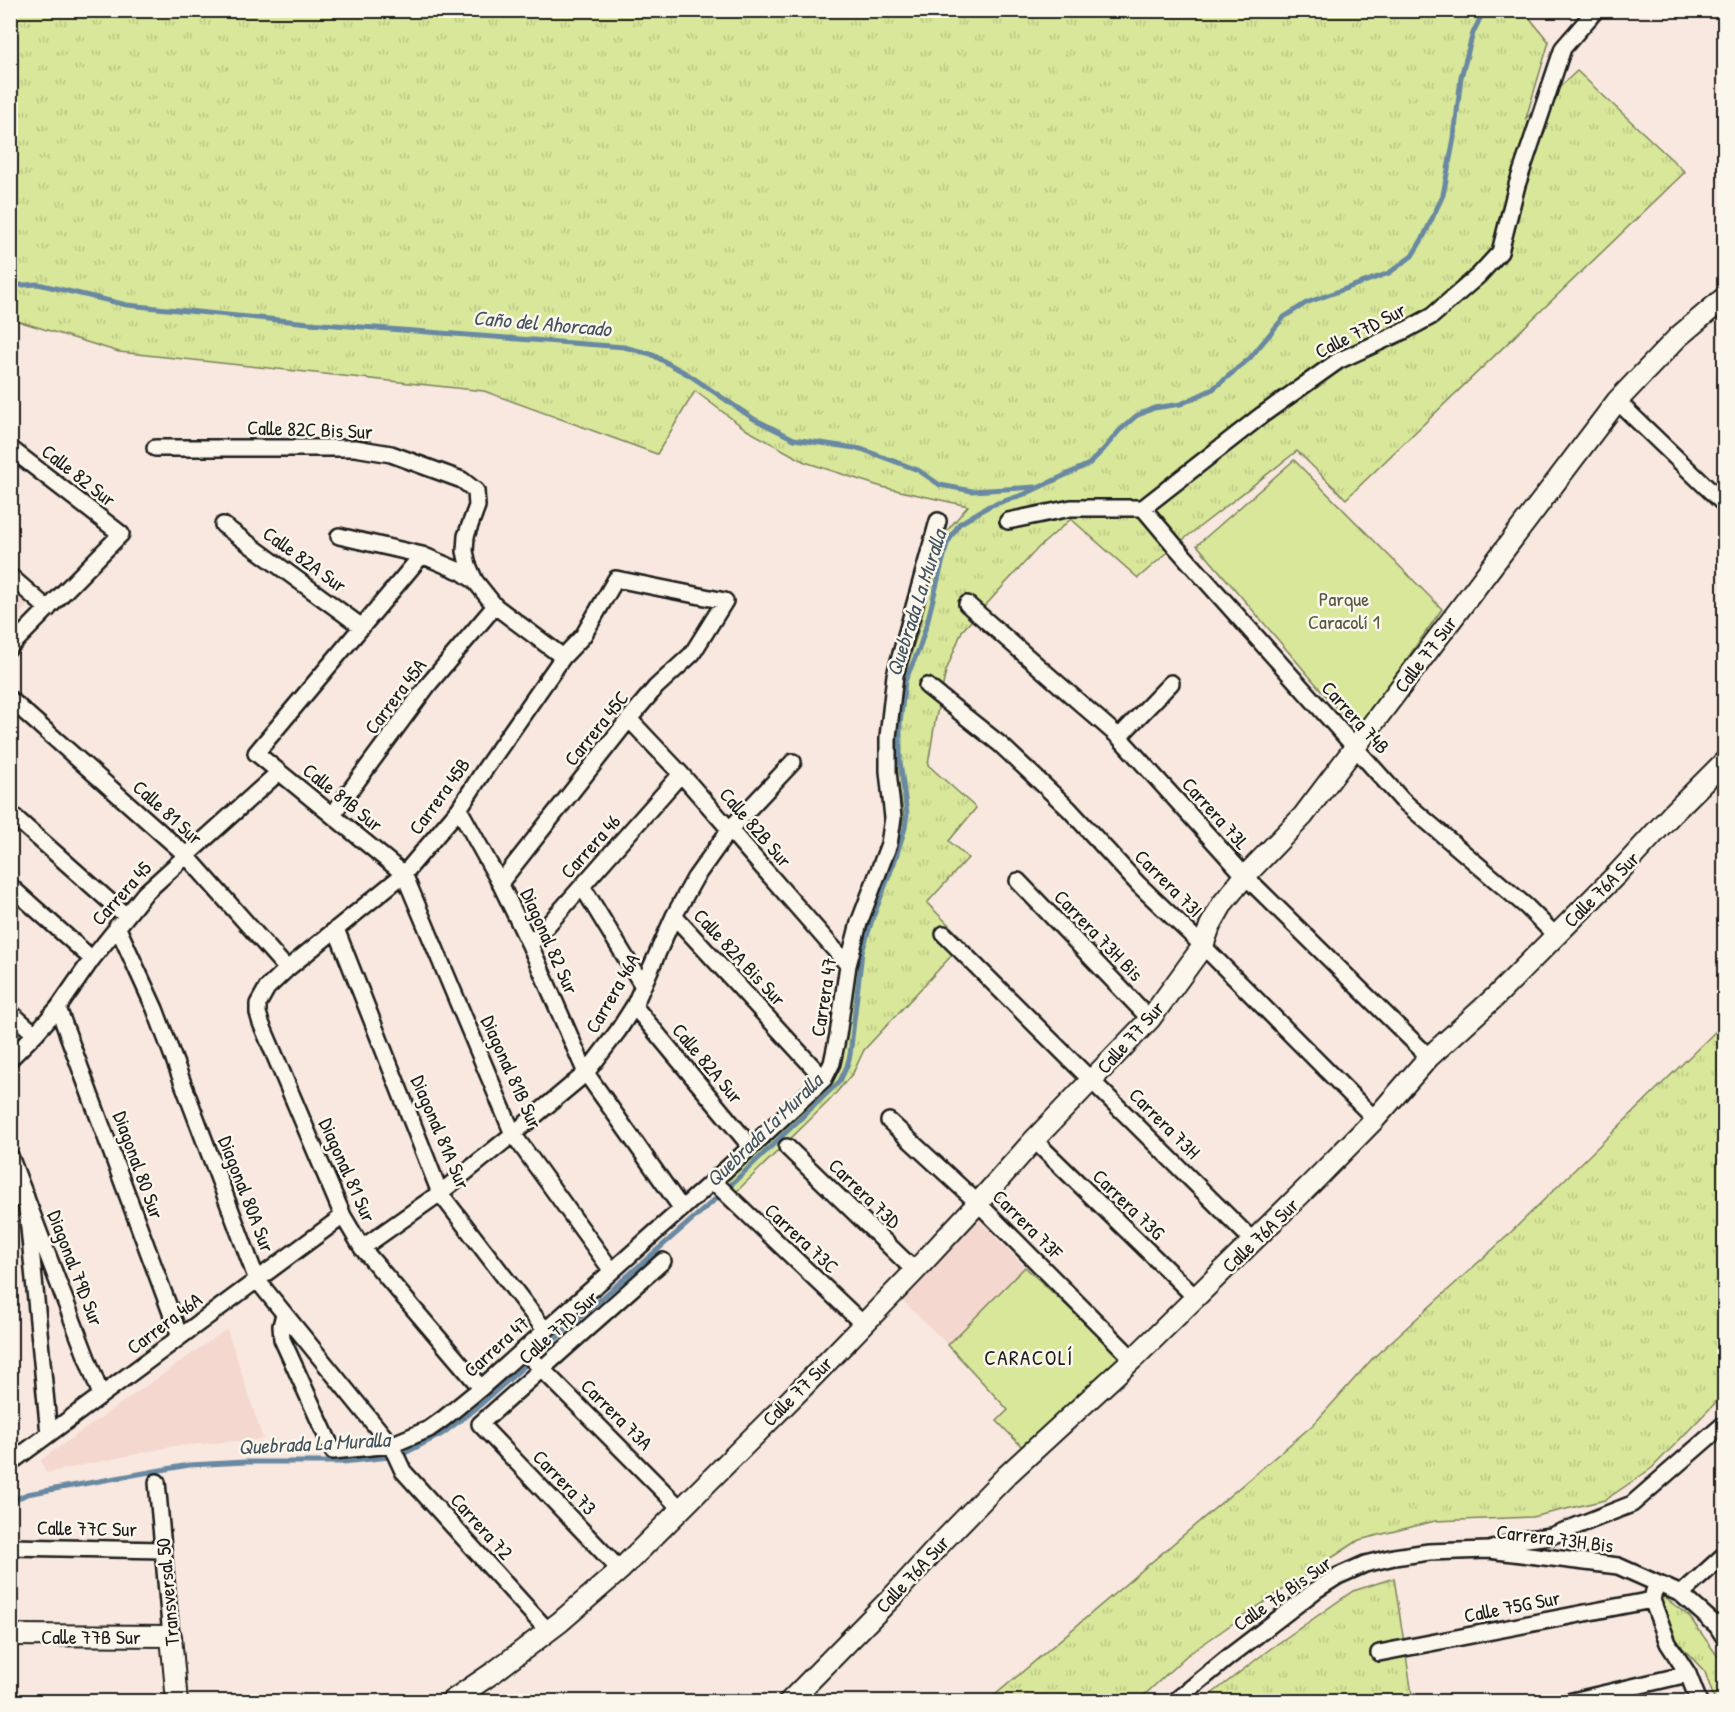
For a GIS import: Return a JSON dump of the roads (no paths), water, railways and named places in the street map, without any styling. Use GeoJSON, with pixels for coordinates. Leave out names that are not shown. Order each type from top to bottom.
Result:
{"type":"FeatureCollection","features":[{"type":"Feature","properties":{"kind":"street","name":"Calle 77D Sur"},"geometry":{"type":"LineString","coordinates":[[1143,508],[1262,415],[1338,361],[1432,316],[1478,276],[1500,252],[1517,185],[1563,48],[1596,10]]}},
{"type":"Feature","properties":{"kind":"street","name":"Calle 77 Sur"},"geometry":{"type":"LineString","coordinates":[[450,1701],[494,1672],[548,1631],[620,1570],[803,1387],[1150,1019],[1203,946],[1210,926],[1223,903],[1245,876],[1303,816],[1617,401],[1678,337],[1725,298]]}},
{"type":"Feature","properties":{"kind":"street"},"geometry":{"type":"LineString","coordinates":[[1617,401],[1725,504]]}},
{"type":"Feature","properties":{"kind":"street","name":"Calle 82 Sur"},"geometry":{"type":"LineString","coordinates":[[10,448],[121,534],[48,609]]}},
{"type":"Feature","properties":{"kind":"street","name":"Calle 82C Bis Sur"},"geometry":{"type":"LineString","coordinates":[[155,448],[356,448],[391,454],[462,480],[476,491],[477,506],[466,536],[465,551],[475,581]]}},
{"type":"Feature","properties":{"kind":"street"},"geometry":{"type":"LineString","coordinates":[[1008,521],[1071,508],[1143,508]]}},
{"type":"Feature","properties":{"kind":"street","name":"Carrera 74B"},"geometry":{"type":"LineString","coordinates":[[1143,508],[1402,800],[1527,907],[1555,935]]}},
{"type":"Feature","properties":{"kind":"street","name":"Carrera 47"},"geometry":{"type":"LineString","coordinates":[[284,1314],[281,1326],[282,1339],[333,1451],[395,1454],[481,1388],[533,1360],[545,1330],[612,1271],[650,1259],[682,1209],[720,1188],[751,1148],[824,1079],[832,1064],[848,965],[859,923],[889,844],[893,818],[888,771],[888,737],[895,675],[938,521]]}},
{"type":"Feature","properties":{"kind":"street","name":"Calle 82A Sur"},"geometry":{"type":"LineString","coordinates":[[223,525],[362,627]]}},
{"type":"Feature","properties":{"kind":"street"},"geometry":{"type":"LineString","coordinates":[[339,536],[422,555],[450,566],[475,581],[495,606],[563,657]]}},
{"type":"Feature","properties":{"kind":"street"},"geometry":{"type":"LineString","coordinates":[[362,627],[422,555]]}},
{"type":"Feature","properties":{"kind":"street"},"geometry":{"type":"LineString","coordinates":[[10,576],[48,609],[10,647]]}},
{"type":"Feature","properties":{"kind":"street","name":"Carrera 45B"},"geometry":{"type":"LineString","coordinates":[[258,1004],[267,988],[286,969],[404,874],[459,809],[563,657],[583,636],[616,579],[725,601]]}},
{"type":"Feature","properties":{"kind":"street","name":"Carrera 45C"},"geometry":{"type":"LineString","coordinates":[[500,883],[629,719],[656,687],[692,654],[725,601]]}},
{"type":"Feature","properties":{"kind":"street","name":"Carrera 73L"},"geometry":{"type":"LineString","coordinates":[[967,603],[1119,737],[1245,876],[1429,1057]]}},
{"type":"Feature","properties":{"kind":"street","name":"Carrera 45A"},"geometry":{"type":"LineString","coordinates":[[332,815],[428,685],[495,606]]}},
{"type":"Feature","properties":{"kind":"street","name":"Calle 81B Sur"},"geometry":{"type":"LineString","coordinates":[[362,627],[256,753],[404,874]]}},
{"type":"Feature","properties":{"kind":"street"},"geometry":{"type":"LineString","coordinates":[[1119,737],[1171,683]]}},
{"type":"Feature","properties":{"kind":"street","name":"Carrera 73I"},"geometry":{"type":"LineString","coordinates":[[927,686],[1001,745],[1069,809],[1138,884],[1375,1119]]}},
{"type":"Feature","properties":{"kind":"street","name":"Calle 81 Sur"},"geometry":{"type":"LineString","coordinates":[[10,699],[186,855],[286,969]]}},
{"type":"Feature","properties":{"kind":"street","name":"Calle 82B Sur"},"geometry":{"type":"LineString","coordinates":[[629,719],[730,829],[848,965]]}},
{"type":"Feature","properties":{"kind":"street","name":"Carrera 46A"},"geometry":{"type":"LineString","coordinates":[[362,1248],[440,1193],[585,1073],[618,1031],[634,1006],[674,916],[694,878],[730,829],[793,762]]}},
{"type":"Feature","properties":{"kind":"street","name":"Calle 76A Sur"},"geometry":{"type":"LineString","coordinates":[[789,1701],[886,1604],[1007,1475],[1133,1359],[1312,1183],[1375,1119],[1429,1057],[1494,998],[1725,762]]}},
{"type":"Feature","properties":{"kind":"street","name":"Carrera 45"},"geometry":{"type":"LineString","coordinates":[[10,1059],[58,1008],[92,959],[145,893],[279,772]]}},
{"type":"Feature","properties":{"kind":"street","name":"Carrera 46"},"geometry":{"type":"LineString","coordinates":[[530,945],[681,774]]}},
{"type":"Feature","properties":{"kind":"street","name":"Diagonal 82 Sur"},"geometry":{"type":"LineString","coordinates":[[459,809],[500,883],[530,945],[585,1073],[682,1209]]}},
{"type":"Feature","properties":{"kind":"street"},"geometry":{"type":"LineString","coordinates":[[10,813],[121,921]]}},
{"type":"Feature","properties":{"kind":"street","name":"Diagonal 81B Sur"},"geometry":{"type":"LineString","coordinates":[[404,874],[513,1134],[612,1271]]}},
{"type":"Feature","properties":{"kind":"street","name":"Carrera 73H Bis"},"geometry":{"type":"LineString","coordinates":[[1018,881],[1150,1019]]}},
{"type":"Feature","properties":{"kind":"street"},"geometry":{"type":"LineString","coordinates":[[10,886],[92,959]]}},
{"type":"Feature","properties":{"kind":"street"},"geometry":{"type":"LineString","coordinates":[[582,886],[643,986]]}},
{"type":"Feature","properties":{"kind":"street","name":"Calle 82A Bis Sur"},"geometry":{"type":"LineString","coordinates":[[674,916],[824,1079]]}},
{"type":"Feature","properties":{"kind":"street","name":"Diagonal 80A Sur"},"geometry":{"type":"LineString","coordinates":[[121,921],[257,1280],[395,1454]]}},
{"type":"Feature","properties":{"kind":"street","name":"Diagonal 81A Sur"},"geometry":{"type":"LineString","coordinates":[[336,929],[440,1193],[545,1330]]}},
{"type":"Feature","properties":{"kind":"street","name":"Carrera 73H"},"geometry":{"type":"LineString","coordinates":[[944,934],[1253,1241]]}},
{"type":"Feature","properties":{"kind":"street","name":"Diagonal 81 Sur"},"geometry":{"type":"LineString","coordinates":[[258,1004],[261,1023],[343,1216],[362,1248],[481,1388]]}},
{"type":"Feature","properties":{"kind":"street","name":"Calle 82A Sur"},"geometry":{"type":"LineString","coordinates":[[634,1006],[751,1148]]}},
{"type":"Feature","properties":{"kind":"street","name":"Diagonal 80 Sur"},"geometry":{"type":"LineString","coordinates":[[58,1008],[180,1337]]}},
{"type":"Feature","properties":{"kind":"street"},"geometry":{"type":"LineString","coordinates":[[10,1012],[35,1034]]}},
{"type":"Feature","properties":{"kind":"street","name":"Carrera 73F"},"geometry":{"type":"LineString","coordinates":[[889,1121],[978,1203],[1133,1359]]}},
{"type":"Feature","properties":{"kind":"street","name":"Carrera 73G"},"geometry":{"type":"LineString","coordinates":[[1034,1140],[1196,1298]]}},
{"type":"Feature","properties":{"kind":"street","name":"Carrera 73D"},"geometry":{"type":"LineString","coordinates":[[787,1147],[915,1270]]}},
{"type":"Feature","properties":{"kind":"street","name":"Diagonal 79D Sur"},"geometry":{"type":"LineString","coordinates":[[10,1156],[18,1198],[101,1395]]}},
{"type":"Feature","properties":{"kind":"street","name":"Carrera 73C"},"geometry":{"type":"LineString","coordinates":[[720,1188],[863,1324]]}},
{"type":"Feature","properties":{"kind":"street"},"geometry":{"type":"LineString","coordinates":[[18,1198],[49,1434]]}},
{"type":"Feature","properties":{"kind":"street","name":"Carrera 46A"},"geometry":{"type":"LineString","coordinates":[[10,1463],[343,1216]]}},
{"type":"Feature","properties":{"kind":"street","name":"Calle 77D Sur"},"geometry":{"type":"LineString","coordinates":[[480,1424],[533,1360],[650,1259]]}},
{"type":"Feature","properties":{"kind":"street","name":"Carrera 73A"},"geometry":{"type":"LineString","coordinates":[[533,1360],[680,1508]]}},
{"type":"Feature","properties":{"kind":"street","name":"Carrera 73"},"geometry":{"type":"LineString","coordinates":[[480,1424],[620,1570]]}},
{"type":"Feature","properties":{"kind":"street"},"geometry":{"type":"LineString","coordinates":[[1488,1550],[1519,1540],[1551,1536],[1632,1504],[1725,1424]]}},
{"type":"Feature","properties":{"kind":"street","name":"Carrera 72"},"geometry":{"type":"LineString","coordinates":[[395,1454],[403,1471],[548,1631]]}},
{"type":"Feature","properties":{"kind":"street","name":"Transversal 50"},"geometry":{"type":"LineString","coordinates":[[157,1482],[177,1701]]}},
{"type":"Feature","properties":{"kind":"street","name":"Calle 77C Sur"},"geometry":{"type":"LineString","coordinates":[[10,1547],[163,1550]]}},
{"type":"Feature","properties":{"kind":"street","name":"Carrera 73H Bis"},"geometry":{"type":"LineString","coordinates":[[1430,1552],[1488,1550],[1618,1566],[1681,1594],[1717,1626],[1725,1637]]}},
{"type":"Feature","properties":{"kind":"street","name":"Calle 76 Bis Sur"},"geometry":{"type":"LineString","coordinates":[[1174,1701],[1316,1590],[1338,1576],[1365,1564],[1430,1552]]}},
{"type":"Feature","properties":{"kind":"street"},"geometry":{"type":"LineString","coordinates":[[1681,1594],[1725,1555]]}},
{"type":"Feature","properties":{"kind":"street"},"geometry":{"type":"LineString","coordinates":[[1656,1582],[1652,1600],[1668,1643],[1688,1674],[1700,1701]]}},
{"type":"Feature","properties":{"kind":"street","name":"Calle 75G Sur"},"geometry":{"type":"LineString","coordinates":[[1379,1653],[1652,1600]]}},
{"type":"Feature","properties":{"kind":"street","name":"Calle 77B Sur"},"geometry":{"type":"LineString","coordinates":[[10,1635],[171,1636]]}},
{"type":"Feature","properties":{"kind":"street"},"geometry":{"type":"LineString","coordinates":[[1568,1701],[1688,1674]]}},
{"type":"Feature","properties":{"kind":"waterway","name":"Quebrada La Muralla"},"geometry":{"type":"LineString","coordinates":[[10,1502],[27,1494],[189,1465],[245,1462],[343,1462],[399,1456],[442,1434],[474,1410],[719,1196],[840,1081],[850,1055],[862,952],[905,828],[907,814],[900,761],[900,724],[905,681],[927,623],[947,544],[959,524],[989,506],[1025,494],[1089,464],[1136,416],[1154,408],[1181,404],[1213,389],[1250,358],[1284,317],[1306,303],[1389,273],[1412,256],[1443,195],[1454,138],[1461,77],[1473,33],[1484,10]]}},
{"type":"Feature","properties":{"kind":"waterway","name":"Caño del Ahorcado"},"geometry":{"type":"LineString","coordinates":[[10,286],[38,284],[127,305],[309,323],[624,347],[651,354],[689,375],[754,419],[794,439],[861,449],[918,470],[940,485],[972,491],[1035,487]]}},
{"type":"Feature","properties":{"kind":"district","name":"CARACOLÍ"},"geometry":{"type":"Point","coordinates":[1029,1357]}},
{"type":"Feature","properties":{"kind":"park label","name":"Parque Caracolí 1"},"geometry":{"type":"Point","coordinates":[1344,610]}}]}
